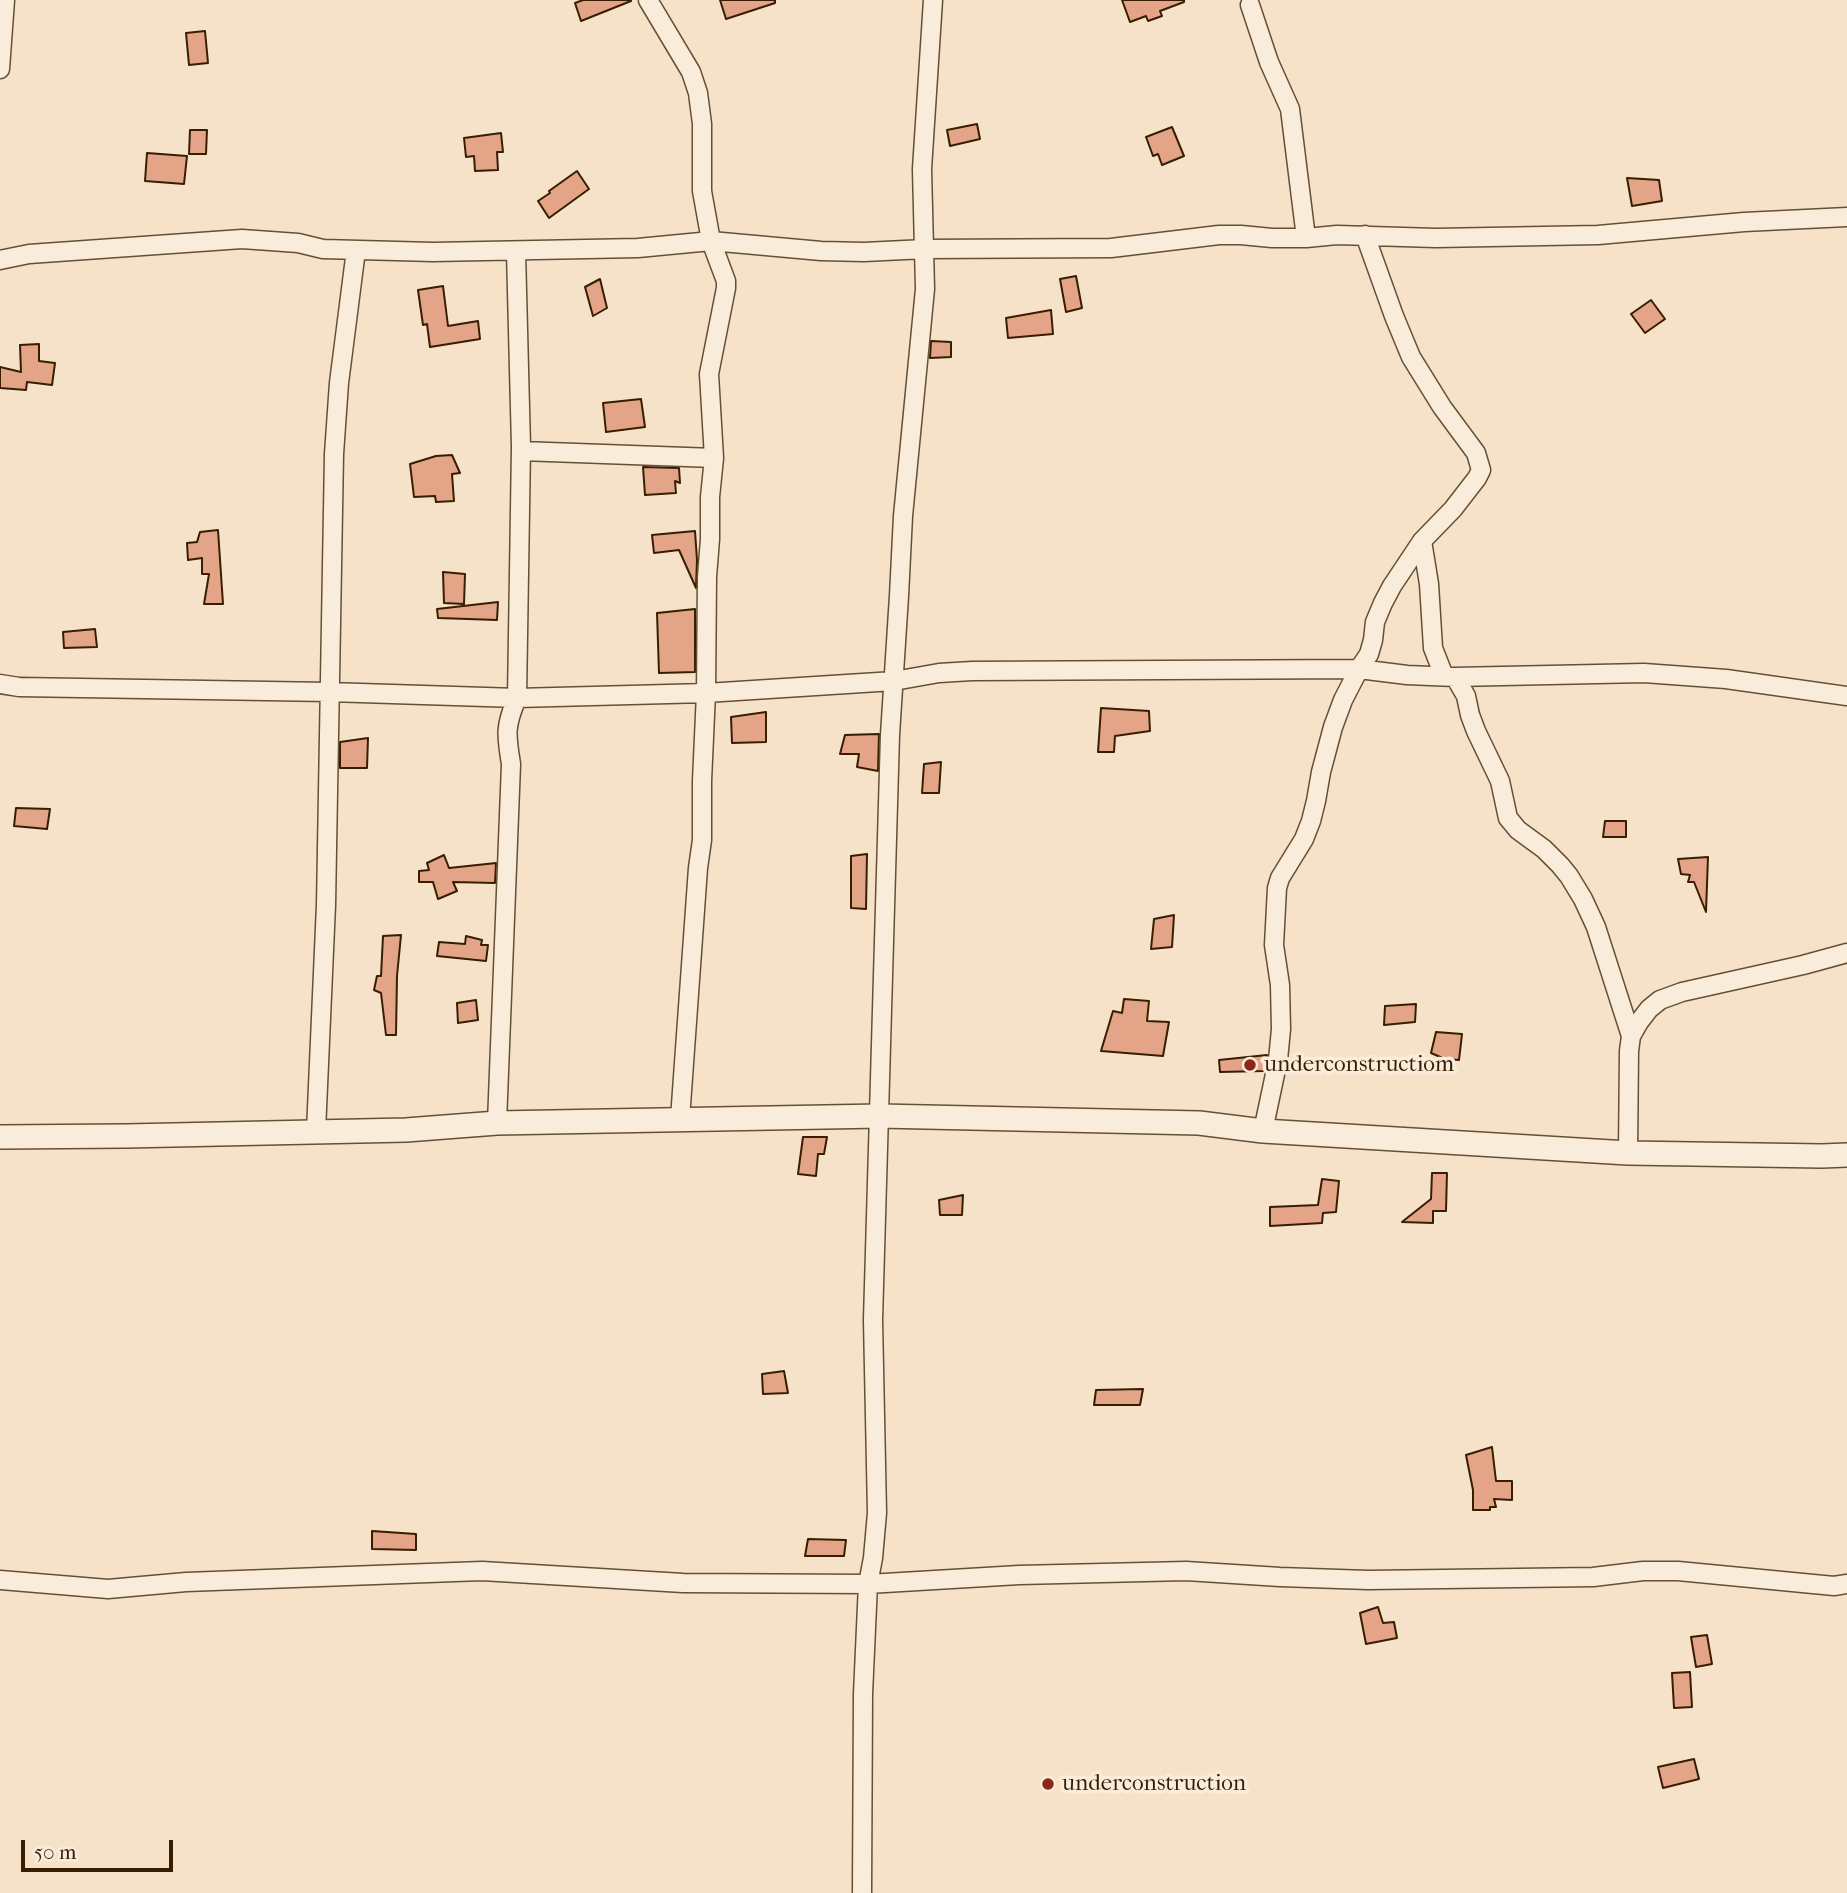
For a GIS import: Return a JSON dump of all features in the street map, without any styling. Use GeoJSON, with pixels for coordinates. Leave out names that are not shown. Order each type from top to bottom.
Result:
{"type":"FeatureCollection","features":[{"type":"Feature","properties":{"kind":"street"},"geometry":{"type":"LineString","coordinates":[[0,69],[5,0]]}},
{"type":"Feature","properties":{"kind":"street"},"geometry":{"type":"LineString","coordinates":[[648,0],[691,72],[698,93],[702,124],[702,191],[711,241],[726,281],[709,374],[714,458],[707,577],[702,840],[680,1119]]}},
{"type":"Feature","properties":{"kind":"street"},"geometry":{"type":"LineString","coordinates":[[862,1893],[863,1693],[868,1584],[877,1513],[874,1218],[880,1116],[890,748],[902,516],[924,303],[922,169],[933,0]]}},
{"type":"Feature","properties":{"kind":"street"},"geometry":{"type":"LineString","coordinates":[[1250,5],[1269,62],[1290,109],[1306,238]]}},
{"type":"Feature","properties":{"kind":"street"},"geometry":{"type":"LineString","coordinates":[[0,260],[29,254],[242,239],[356,250],[516,251],[638,248],[711,241],[864,252],[1111,248],[1219,235],[1436,238],[1598,235],[1744,222],[1847,217]]}},
{"type":"Feature","properties":{"kind":"street"},"geometry":{"type":"LineString","coordinates":[[1263,1131],[1278,1060],[1281,1029],[1280,985],[1275,945],[1277,888],[1280,878],[1304,839],[1311,821],[1333,727],[1343,700],[1369,654],[1375,622],[1383,603],[1422,541],[1453,509],[1480,473],[1476,453],[1442,407],[1411,357],[1365,235]]}},
{"type":"Feature","properties":{"kind":"street"},"geometry":{"type":"LineString","coordinates":[[316,1131],[326,905],[334,454],[339,383],[356,250]]}},
{"type":"Feature","properties":{"kind":"street"},"geometry":{"type":"LineString","coordinates":[[496,1123],[511,764],[507,738],[508,719],[517,698],[521,451],[516,251]]}},
{"type":"Feature","properties":{"kind":"street"},"geometry":{"type":"LineString","coordinates":[[521,451],[714,458]]}},
{"type":"Feature","properties":{"kind":"street"},"geometry":{"type":"LineString","coordinates":[[1422,541],[1429,584],[1433,648],[1450,677],[1466,696],[1476,731],[1500,781],[1508,818],[1518,830],[1560,865],[1583,899],[1596,927],[1631,1036]]}},
{"type":"Feature","properties":{"kind":"street"},"geometry":{"type":"LineString","coordinates":[[0,684],[19,687],[517,698],[706,693],[894,681],[939,673],[972,671],[1359,669],[1450,677],[1644,673],[1726,679],[1847,696]]}},
{"type":"Feature","properties":{"kind":"street"},"geometry":{"type":"LineString","coordinates":[[1628,1153],[1631,1036],[1648,1009],[1660,1000],[1682,992],[1847,953]]}},
{"type":"Feature","properties":{"kind":"street"},"geometry":{"type":"LineString","coordinates":[[0,1137],[406,1130],[496,1123],[880,1116],[1199,1123],[1263,1131],[1628,1153],[1847,1155]]}},
{"type":"Feature","properties":{"kind":"street"},"geometry":{"type":"LineString","coordinates":[[0,1580],[108,1589],[186,1582],[482,1571],[683,1583],[868,1584],[1019,1575],[1186,1571],[1368,1580],[1593,1577],[1678,1570],[1834,1586],[1847,1584]]}},
{"type":"Feature","properties":{"kind":"building"},"geometry":{"type":"Polygon","coordinates":[[[583,0],[631,1],[581,21],[575,3],[583,0]]]}},
{"type":"Feature","properties":{"kind":"building"},"geometry":{"type":"Polygon","coordinates":[[[720,0],[775,0],[775,3],[726,19],[720,0]]]}},
{"type":"Feature","properties":{"kind":"building"},"geometry":{"type":"Polygon","coordinates":[[[1122,0],[1184,2],[1160,11],[1162,16],[1148,21],[1146,16],[1130,22],[1122,0]]]}},
{"type":"Feature","properties":{"kind":"building"},"geometry":{"type":"Polygon","coordinates":[[[205,31],[208,63],[189,65],[186,33],[205,31]]]}},
{"type":"Feature","properties":{"kind":"building"},"geometry":{"type":"Polygon","coordinates":[[[977,124],[980,139],[950,146],[947,130],[977,124]]]}},
{"type":"Feature","properties":{"kind":"building"},"geometry":{"type":"Polygon","coordinates":[[[1172,127],[1184,156],[1162,165],[1158,154],[1153,156],[1146,137],[1172,127]]]}},
{"type":"Feature","properties":{"kind":"building"},"geometry":{"type":"Polygon","coordinates":[[[190,130],[207,130],[206,154],[189,154],[190,130]]]}},
{"type":"Feature","properties":{"kind":"building"},"geometry":{"type":"Polygon","coordinates":[[[501,133],[503,152],[497,152],[498,170],[475,171],[474,156],[466,157],[464,138],[501,133]]]}},
{"type":"Feature","properties":{"kind":"building"},"geometry":{"type":"Polygon","coordinates":[[[147,153],[187,156],[184,184],[145,181],[147,153]]]}},
{"type":"Feature","properties":{"kind":"building"},"geometry":{"type":"Polygon","coordinates":[[[577,171],[589,189],[549,218],[538,201],[577,171]]]}},
{"type":"Feature","properties":{"kind":"building"},"geometry":{"type":"Polygon","coordinates":[[[1627,178],[1659,180],[1662,201],[1632,206],[1627,178]]]}},
{"type":"Feature","properties":{"kind":"building"},"geometry":{"type":"Polygon","coordinates":[[[1076,276],[1082,308],[1066,312],[1060,279],[1076,276]]]}},
{"type":"Feature","properties":{"kind":"building"},"geometry":{"type":"Polygon","coordinates":[[[600,279],[607,308],[593,316],[585,287],[600,279]]]}},
{"type":"Feature","properties":{"kind":"building"},"geometry":{"type":"Polygon","coordinates":[[[443,286],[448,326],[478,321],[480,339],[430,347],[427,324],[423,325],[418,290],[443,286]]]}},
{"type":"Feature","properties":{"kind":"building"},"geometry":{"type":"Polygon","coordinates":[[[1651,300],[1665,319],[1645,333],[1631,314],[1651,300]]]}},
{"type":"Feature","properties":{"kind":"building"},"geometry":{"type":"Polygon","coordinates":[[[1051,310],[1053,334],[1008,338],[1006,318],[1051,310]]]}},
{"type":"Feature","properties":{"kind":"building"},"geometry":{"type":"Polygon","coordinates":[[[931,341],[951,342],[951,357],[930,358],[931,341]]]}},
{"type":"Feature","properties":{"kind":"building"},"geometry":{"type":"Polygon","coordinates":[[[39,344],[39,361],[55,363],[52,385],[27,382],[26,390],[0,388],[0,367],[21,372],[20,345],[39,344]]]}},
{"type":"Feature","properties":{"kind":"building"},"geometry":{"type":"Polygon","coordinates":[[[641,399],[645,427],[606,432],[603,403],[641,399]]]}},
{"type":"Feature","properties":{"kind":"building"},"geometry":{"type":"Polygon","coordinates":[[[452,455],[460,473],[452,474],[454,501],[436,502],[435,496],[414,497],[410,464],[436,456],[452,455]]]}},
{"type":"Feature","properties":{"kind":"building"},"geometry":{"type":"Polygon","coordinates":[[[643,467],[679,468],[680,483],[675,481],[676,493],[645,495],[643,467]]]}},
{"type":"Feature","properties":{"kind":"building"},"geometry":{"type":"Polygon","coordinates":[[[218,530],[223,604],[204,604],[209,574],[202,574],[202,558],[188,560],[187,543],[197,542],[200,532],[218,530]]]}},
{"type":"Feature","properties":{"kind":"building"},"geometry":{"type":"Polygon","coordinates":[[[695,531],[696,588],[679,550],[654,553],[652,535],[695,531]]]}},
{"type":"Feature","properties":{"kind":"building"},"geometry":{"type":"Polygon","coordinates":[[[443,572],[465,574],[464,604],[444,603],[443,572]]]}},
{"type":"Feature","properties":{"kind":"building"},"geometry":{"type":"Polygon","coordinates":[[[498,602],[497,620],[438,618],[437,609],[498,602]]]}},
{"type":"Feature","properties":{"kind":"building"},"geometry":{"type":"Polygon","coordinates":[[[695,609],[695,672],[659,673],[657,613],[695,609]]]}},
{"type":"Feature","properties":{"kind":"building"},"geometry":{"type":"Polygon","coordinates":[[[95,629],[97,647],[64,648],[63,632],[95,629]]]}},
{"type":"Feature","properties":{"kind":"building"},"geometry":{"type":"Polygon","coordinates":[[[1101,708],[1149,711],[1150,731],[1115,736],[1114,752],[1098,752],[1101,708]]]}},
{"type":"Feature","properties":{"kind":"building"},"geometry":{"type":"Polygon","coordinates":[[[766,712],[766,742],[732,743],[731,717],[766,712]]]}},
{"type":"Feature","properties":{"kind":"building"},"geometry":{"type":"Polygon","coordinates":[[[879,734],[878,771],[857,767],[859,754],[840,754],[845,735],[879,734]]]}},
{"type":"Feature","properties":{"kind":"building"},"geometry":{"type":"Polygon","coordinates":[[[368,738],[367,768],[340,768],[340,742],[368,738]]]}},
{"type":"Feature","properties":{"kind":"building"},"geometry":{"type":"Polygon","coordinates":[[[941,762],[939,793],[922,793],[924,764],[941,762]]]}},
{"type":"Feature","properties":{"kind":"building"},"geometry":{"type":"Polygon","coordinates":[[[16,808],[50,809],[47,829],[14,826],[16,808]]]}},
{"type":"Feature","properties":{"kind":"building"},"geometry":{"type":"Polygon","coordinates":[[[1605,821],[1626,821],[1626,837],[1603,837],[1605,821]]]}},
{"type":"Feature","properties":{"kind":"building"},"geometry":{"type":"Polygon","coordinates":[[[867,854],[866,909],[851,908],[851,856],[867,854]]]}},
{"type":"Feature","properties":{"kind":"building"},"geometry":{"type":"Polygon","coordinates":[[[444,855],[449,868],[496,863],[495,883],[453,882],[457,891],[438,899],[433,882],[419,882],[419,871],[429,870],[427,863],[444,855]]]}},
{"type":"Feature","properties":{"kind":"building"},"geometry":{"type":"Polygon","coordinates":[[[1708,857],[1706,912],[1694,882],[1688,882],[1690,875],[1681,874],[1678,859],[1708,857]]]}},
{"type":"Feature","properties":{"kind":"building"},"geometry":{"type":"Polygon","coordinates":[[[1174,915],[1172,947],[1151,949],[1154,919],[1174,915]]]}},
{"type":"Feature","properties":{"kind":"building"},"geometry":{"type":"Polygon","coordinates":[[[401,935],[396,1035],[386,1035],[381,993],[374,990],[377,976],[381,976],[383,936],[401,935]]]}},
{"type":"Feature","properties":{"kind":"building"},"geometry":{"type":"Polygon","coordinates":[[[466,936],[482,940],[481,945],[488,945],[486,961],[437,956],[439,942],[465,944],[466,936]]]}},
{"type":"Feature","properties":{"kind":"building"},"geometry":{"type":"Polygon","coordinates":[[[1124,999],[1149,1001],[1147,1021],[1169,1022],[1163,1056],[1101,1051],[1113,1011],[1122,1013],[1124,999]]]}},
{"type":"Feature","properties":{"kind":"building"},"geometry":{"type":"Polygon","coordinates":[[[476,1000],[478,1020],[458,1023],[457,1003],[476,1000]]]}},
{"type":"Feature","properties":{"kind":"building"},"geometry":{"type":"Polygon","coordinates":[[[1416,1004],[1415,1022],[1384,1025],[1385,1006],[1416,1004]]]}},
{"type":"Feature","properties":{"kind":"building"},"geometry":{"type":"Polygon","coordinates":[[[1436,1032],[1462,1034],[1459,1060],[1445,1059],[1431,1053],[1436,1032]]]}},
{"type":"Feature","properties":{"kind":"building","name":"underconstructiom"},"geometry":{"type":"Polygon","coordinates":[[[1267,1055],[1264,1071],[1220,1072],[1219,1060],[1267,1055]]]}},
{"type":"Feature","properties":{"kind":"building"},"geometry":{"type":"Polygon","coordinates":[[[803,1137],[827,1137],[824,1154],[818,1154],[816,1176],[798,1174],[803,1137]]]}},
{"type":"Feature","properties":{"kind":"building"},"geometry":{"type":"Polygon","coordinates":[[[1432,1173],[1447,1173],[1446,1211],[1433,1211],[1433,1223],[1402,1222],[1431,1199],[1432,1173]]]}},
{"type":"Feature","properties":{"kind":"building"},"geometry":{"type":"Polygon","coordinates":[[[1322,1179],[1339,1181],[1336,1212],[1323,1213],[1322,1223],[1270,1226],[1270,1207],[1318,1205],[1322,1179]]]}},
{"type":"Feature","properties":{"kind":"building"},"geometry":{"type":"Polygon","coordinates":[[[963,1195],[962,1215],[940,1215],[939,1200],[963,1195]]]}},
{"type":"Feature","properties":{"kind":"building"},"geometry":{"type":"Polygon","coordinates":[[[784,1371],[788,1393],[763,1394],[762,1374],[784,1371]]]}},
{"type":"Feature","properties":{"kind":"building"},"geometry":{"type":"Polygon","coordinates":[[[1143,1389],[1140,1405],[1094,1405],[1096,1390],[1143,1389]]]}},
{"type":"Feature","properties":{"kind":"building"},"geometry":{"type":"Polygon","coordinates":[[[1492,1447],[1496,1481],[1512,1481],[1512,1500],[1494,1499],[1496,1507],[1490,1507],[1490,1510],[1473,1510],[1473,1490],[1466,1455],[1492,1447]]]}},
{"type":"Feature","properties":{"kind":"building"},"geometry":{"type":"Polygon","coordinates":[[[372,1531],[416,1534],[416,1550],[372,1549],[372,1531]]]}},
{"type":"Feature","properties":{"kind":"building"},"geometry":{"type":"Polygon","coordinates":[[[808,1539],[846,1540],[844,1556],[805,1556],[808,1539]]]}},
{"type":"Feature","properties":{"kind":"building"},"geometry":{"type":"Polygon","coordinates":[[[1378,1607],[1383,1623],[1394,1622],[1397,1638],[1366,1644],[1360,1613],[1378,1607]]]}},
{"type":"Feature","properties":{"kind":"building"},"geometry":{"type":"Polygon","coordinates":[[[1707,1635],[1712,1664],[1696,1667],[1691,1637],[1707,1635]]]}},
{"type":"Feature","properties":{"kind":"building"},"geometry":{"type":"Polygon","coordinates":[[[1690,1672],[1692,1707],[1674,1708],[1672,1673],[1690,1672]]]}},
{"type":"Feature","properties":{"kind":"building"},"geometry":{"type":"Polygon","coordinates":[[[1694,1759],[1699,1779],[1663,1788],[1658,1767],[1694,1759]]]}},
{"type":"Feature","properties":{"kind":"place","name":"underconstructiom"},"geometry":{"type":"Point","coordinates":[1250,1065]}},
{"type":"Feature","properties":{"kind":"place","name":"underconstruction"},"geometry":{"type":"Point","coordinates":[1048,1784]}}]}
